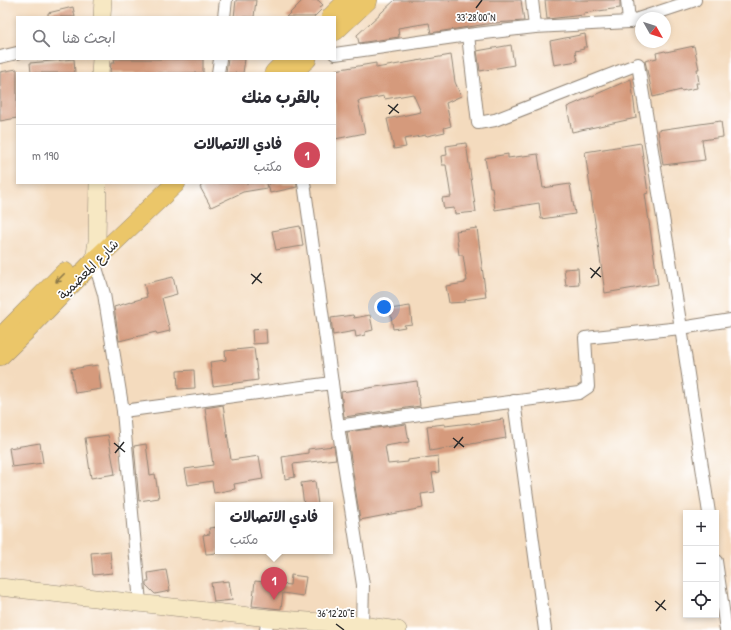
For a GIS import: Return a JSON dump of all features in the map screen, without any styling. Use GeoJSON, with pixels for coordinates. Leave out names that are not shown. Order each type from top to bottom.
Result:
{"type":"FeatureCollection","features":[{"type":"Feature","properties":{"kind":"main road"},"geometry":{"type":"LineString","coordinates":[[102,16],[103,0]]}},
{"type":"Feature","properties":{"kind":"main road"},"geometry":{"type":"LineString","coordinates":[[336,31],[368,0]]}},
{"type":"Feature","properties":{"kind":"main road"},"geometry":{"type":"LineString","coordinates":[[100,72],[101,60]]}},
{"type":"Feature","properties":{"kind":"main road"},"geometry":{"type":"LineString","coordinates":[[275,72],[287,60]]}},
{"type":"Feature","properties":{"kind":"main road"},"geometry":{"type":"LineString","coordinates":[[292,72],[305,60]]}},
{"type":"Feature","properties":{"kind":"main road"},"geometry":{"type":"LineString","coordinates":[[94,261],[98,184]]}},
{"type":"Feature","properties":{"kind":"main road","name":"شارع المعضمية"},"geometry":{"type":"LineString","coordinates":[[0,356],[25,322],[96,241],[158,184]]}},
{"type":"Feature","properties":{"kind":"main road","name":"شارع المعضمية"},"geometry":{"type":"LineString","coordinates":[[1,336],[25,322],[94,261],[175,184]]}},
{"type":"Feature","properties":{"kind":"main road"},"geometry":{"type":"LineString","coordinates":[[0,586],[140,603],[267,624],[362,625],[398,630]]}},
{"type":"Feature","properties":{"kind":"street"},"geometry":{"type":"LineString","coordinates":[[224,16],[226,0]]}},
{"type":"Feature","properties":{"kind":"street"},"geometry":{"type":"LineString","coordinates":[[532,0],[535,27]]}},
{"type":"Feature","properties":{"kind":"street"},"geometry":{"type":"LineString","coordinates":[[627,0],[629,22]]}},
{"type":"Feature","properties":{"kind":"street"},"geometry":{"type":"LineString","coordinates":[[336,54],[535,27],[629,22],[694,0]]}},
{"type":"Feature","properties":{"kind":"street"},"geometry":{"type":"LineString","coordinates":[[468,35],[478,123],[495,120],[638,64],[681,328],[709,510]]}},
{"type":"Feature","properties":{"kind":"street"},"geometry":{"type":"LineString","coordinates":[[0,56],[16,53]]}},
{"type":"Feature","properties":{"kind":"street"},"geometry":{"type":"LineString","coordinates":[[218,72],[220,60]]}},
{"type":"Feature","properties":{"kind":"street"},"geometry":{"type":"LineString","coordinates":[[304,184],[338,426],[363,585],[362,625]]}},
{"type":"Feature","properties":{"kind":"street"},"geometry":{"type":"LineString","coordinates":[[94,261],[104,294],[123,412],[140,603]]}},
{"type":"Feature","properties":{"kind":"street"},"geometry":{"type":"LineString","coordinates":[[338,426],[579,393],[588,388],[585,338],[681,328],[731,320]]}},
{"type":"Feature","properties":{"kind":"street"},"geometry":{"type":"LineString","coordinates":[[123,412],[332,383]]}},
{"type":"Feature","properties":{"kind":"street"},"geometry":{"type":"LineString","coordinates":[[514,402],[545,630]]}},
{"type":"Feature","properties":{"kind":"street"},"geometry":{"type":"LineString","coordinates":[[719,582],[726,630]]}},
{"type":"Feature","properties":{"kind":"building"},"geometry":{"type":"Polygon","coordinates":[[[236,0],[256,0],[254,16],[234,16],[236,0]]]}},
{"type":"Feature","properties":{"kind":"building"},"geometry":{"type":"Polygon","coordinates":[[[303,0],[318,0],[323,5],[320,7],[322,9],[315,16],[287,16],[303,0]]]}},
{"type":"Feature","properties":{"kind":"building"},"geometry":{"type":"Polygon","coordinates":[[[395,0],[521,0],[524,21],[493,23],[431,33],[429,23],[398,28],[399,37],[359,43],[357,35],[395,0]]]}},
{"type":"Feature","properties":{"kind":"building"},"geometry":{"type":"Polygon","coordinates":[[[545,0],[620,0],[620,8],[584,13],[584,15],[547,19],[545,0]]]}},
{"type":"Feature","properties":{"kind":"building"},"geometry":{"type":"Polygon","coordinates":[[[73,7],[75,16],[48,16],[48,13],[73,7]]]}},
{"type":"Feature","properties":{"kind":"building"},"geometry":{"type":"Polygon","coordinates":[[[585,34],[587,47],[583,47],[584,49],[575,51],[577,61],[554,65],[550,41],[585,34]]]}},
{"type":"Feature","properties":{"kind":"building"},"geometry":{"type":"Polygon","coordinates":[[[511,45],[514,65],[480,71],[477,51],[511,45]]]}},
{"type":"Feature","properties":{"kind":"building"},"geometry":{"type":"Polygon","coordinates":[[[694,46],[699,69],[697,69],[699,83],[696,83],[697,88],[681,90],[653,97],[645,61],[657,58],[656,53],[694,46]]]}},
{"type":"Feature","properties":{"kind":"building"},"geometry":{"type":"Polygon","coordinates":[[[451,55],[455,82],[461,96],[446,103],[451,126],[444,128],[445,132],[404,139],[406,147],[394,149],[387,119],[421,112],[413,94],[385,99],[384,96],[358,101],[365,133],[336,139],[335,70],[376,63],[376,68],[451,55]]]}},
{"type":"Feature","properties":{"kind":"building"},"geometry":{"type":"Polygon","coordinates":[[[74,60],[75,72],[31,72],[30,63],[74,60]]]}},
{"type":"Feature","properties":{"kind":"building"},"geometry":{"type":"Polygon","coordinates":[[[114,60],[203,60],[203,72],[110,72],[111,63],[115,63],[114,60]]]}},
{"type":"Feature","properties":{"kind":"building"},"geometry":{"type":"Polygon","coordinates":[[[228,60],[245,60],[243,72],[226,72],[228,60]]]}},
{"type":"Feature","properties":{"kind":"building"},"geometry":{"type":"Polygon","coordinates":[[[17,69],[16,118],[0,121],[0,72],[17,69]]]}},
{"type":"Feature","properties":{"kind":"building"},"geometry":{"type":"Polygon","coordinates":[[[631,79],[636,118],[572,132],[567,107],[631,79]]]}},
{"type":"Feature","properties":{"kind":"building"},"geometry":{"type":"Polygon","coordinates":[[[721,121],[723,137],[702,140],[705,160],[663,165],[658,130],[721,121]]]}},
{"type":"Feature","properties":{"kind":"building"},"geometry":{"type":"Polygon","coordinates":[[[466,143],[476,212],[455,214],[454,208],[444,209],[442,198],[451,197],[446,165],[442,165],[441,156],[447,155],[446,146],[466,143]]]}},
{"type":"Feature","properties":{"kind":"building"},"geometry":{"type":"Polygon","coordinates":[[[641,143],[648,193],[645,194],[658,284],[605,293],[585,152],[641,143]]]}},
{"type":"Feature","properties":{"kind":"building"},"geometry":{"type":"Polygon","coordinates":[[[508,154],[508,158],[538,154],[543,188],[570,184],[575,214],[541,219],[539,203],[495,210],[492,187],[490,187],[485,158],[508,154]]]}},
{"type":"Feature","properties":{"kind":"building"},"geometry":{"type":"Polygon","coordinates":[[[204,184],[266,184],[267,188],[243,192],[211,207],[200,187],[204,184]]]}},
{"type":"Feature","properties":{"kind":"building"},"geometry":{"type":"Polygon","coordinates":[[[268,184],[297,184],[297,187],[270,193],[268,184]]]}},
{"type":"Feature","properties":{"kind":"building"},"geometry":{"type":"Polygon","coordinates":[[[300,226],[303,246],[276,250],[272,231],[300,226]]]}},
{"type":"Feature","properties":{"kind":"building"},"geometry":{"type":"Polygon","coordinates":[[[477,228],[486,297],[465,300],[465,302],[449,303],[446,286],[465,283],[465,281],[467,281],[463,255],[459,255],[456,231],[477,228]]]}},
{"type":"Feature","properties":{"kind":"building"},"geometry":{"type":"Polygon","coordinates":[[[578,268],[579,285],[566,286],[564,269],[578,268]]]}},
{"type":"Feature","properties":{"kind":"building"},"geometry":{"type":"Polygon","coordinates":[[[173,277],[177,294],[162,298],[170,331],[157,334],[156,332],[119,341],[114,307],[147,297],[144,284],[173,277]]]}},
{"type":"Feature","properties":{"kind":"building"},"geometry":{"type":"Polygon","coordinates":[[[410,306],[412,324],[393,329],[390,309],[410,306]]]}},
{"type":"Feature","properties":{"kind":"building"},"geometry":{"type":"Polygon","coordinates":[[[353,315],[354,318],[370,315],[373,330],[365,332],[365,335],[356,337],[355,331],[333,335],[331,318],[353,315]]]}},
{"type":"Feature","properties":{"kind":"building"},"geometry":{"type":"Polygon","coordinates":[[[266,329],[267,343],[253,344],[252,330],[266,329]]]}},
{"type":"Feature","properties":{"kind":"building"},"geometry":{"type":"Polygon","coordinates":[[[254,348],[258,380],[213,386],[210,362],[226,360],[225,351],[254,348]]]}},
{"type":"Feature","properties":{"kind":"building"},"geometry":{"type":"Polygon","coordinates":[[[98,365],[101,389],[75,393],[71,369],[98,365]]]}},
{"type":"Feature","properties":{"kind":"building"},"geometry":{"type":"Polygon","coordinates":[[[194,370],[195,388],[178,389],[177,371],[194,370]]]}},
{"type":"Feature","properties":{"kind":"building"},"geometry":{"type":"Polygon","coordinates":[[[417,381],[420,406],[344,417],[341,392],[417,381]]]}},
{"type":"Feature","properties":{"kind":"building"},"geometry":{"type":"Polygon","coordinates":[[[223,405],[231,460],[259,456],[263,479],[234,484],[235,489],[214,493],[212,481],[188,485],[185,469],[213,465],[205,408],[223,405]]]}},
{"type":"Feature","properties":{"kind":"building"},"geometry":{"type":"Polygon","coordinates":[[[503,419],[506,438],[430,451],[427,426],[471,424],[503,419]]]}},
{"type":"Feature","properties":{"kind":"building"},"geometry":{"type":"Polygon","coordinates":[[[406,424],[409,442],[385,446],[388,464],[438,456],[439,472],[432,473],[435,492],[421,494],[423,508],[360,520],[347,432],[406,424]]]}},
{"type":"Feature","properties":{"kind":"building"},"geometry":{"type":"Polygon","coordinates":[[[108,435],[115,474],[91,478],[85,438],[108,435]]]}},
{"type":"Feature","properties":{"kind":"building"},"geometry":{"type":"Polygon","coordinates":[[[40,443],[43,463],[12,467],[9,448],[40,443]]]}},
{"type":"Feature","properties":{"kind":"building"},"geometry":{"type":"Polygon","coordinates":[[[146,444],[150,475],[155,474],[159,498],[139,501],[134,446],[146,444]]]}},
{"type":"Feature","properties":{"kind":"building"},"geometry":{"type":"Polygon","coordinates":[[[334,446],[336,459],[293,464],[295,477],[285,479],[282,457],[308,453],[308,449],[334,446]]]}},
{"type":"Feature","properties":{"kind":"building"},"geometry":{"type":"Polygon","coordinates":[[[315,481],[318,502],[304,502],[301,483],[315,481]]]}},
{"type":"Feature","properties":{"kind":"building"},"geometry":{"type":"Polygon","coordinates":[[[215,527],[215,553],[206,554],[203,535],[210,534],[209,528],[215,527]]]}},
{"type":"Feature","properties":{"kind":"building"},"geometry":{"type":"Polygon","coordinates":[[[110,551],[112,573],[93,575],[91,553],[110,551]]]}},
{"type":"Feature","properties":{"kind":"building"},"geometry":{"type":"Polygon","coordinates":[[[166,570],[170,591],[155,594],[146,585],[146,582],[149,582],[148,573],[166,570]]]}},
{"type":"Feature","properties":{"kind":"building"},"geometry":{"type":"Polygon","coordinates":[[[291,575],[306,577],[303,596],[283,593],[281,609],[252,606],[255,581],[290,585],[291,575]]]}},
{"type":"Feature","properties":{"kind":"building"},"geometry":{"type":"Polygon","coordinates":[[[229,581],[232,600],[214,602],[211,583],[229,581]]]}},
{"type":"Feature","properties":{"kind":"place","name":"فادي الاتصالات"},"geometry":{"type":"Point","coordinates":[274,600]}}]}
